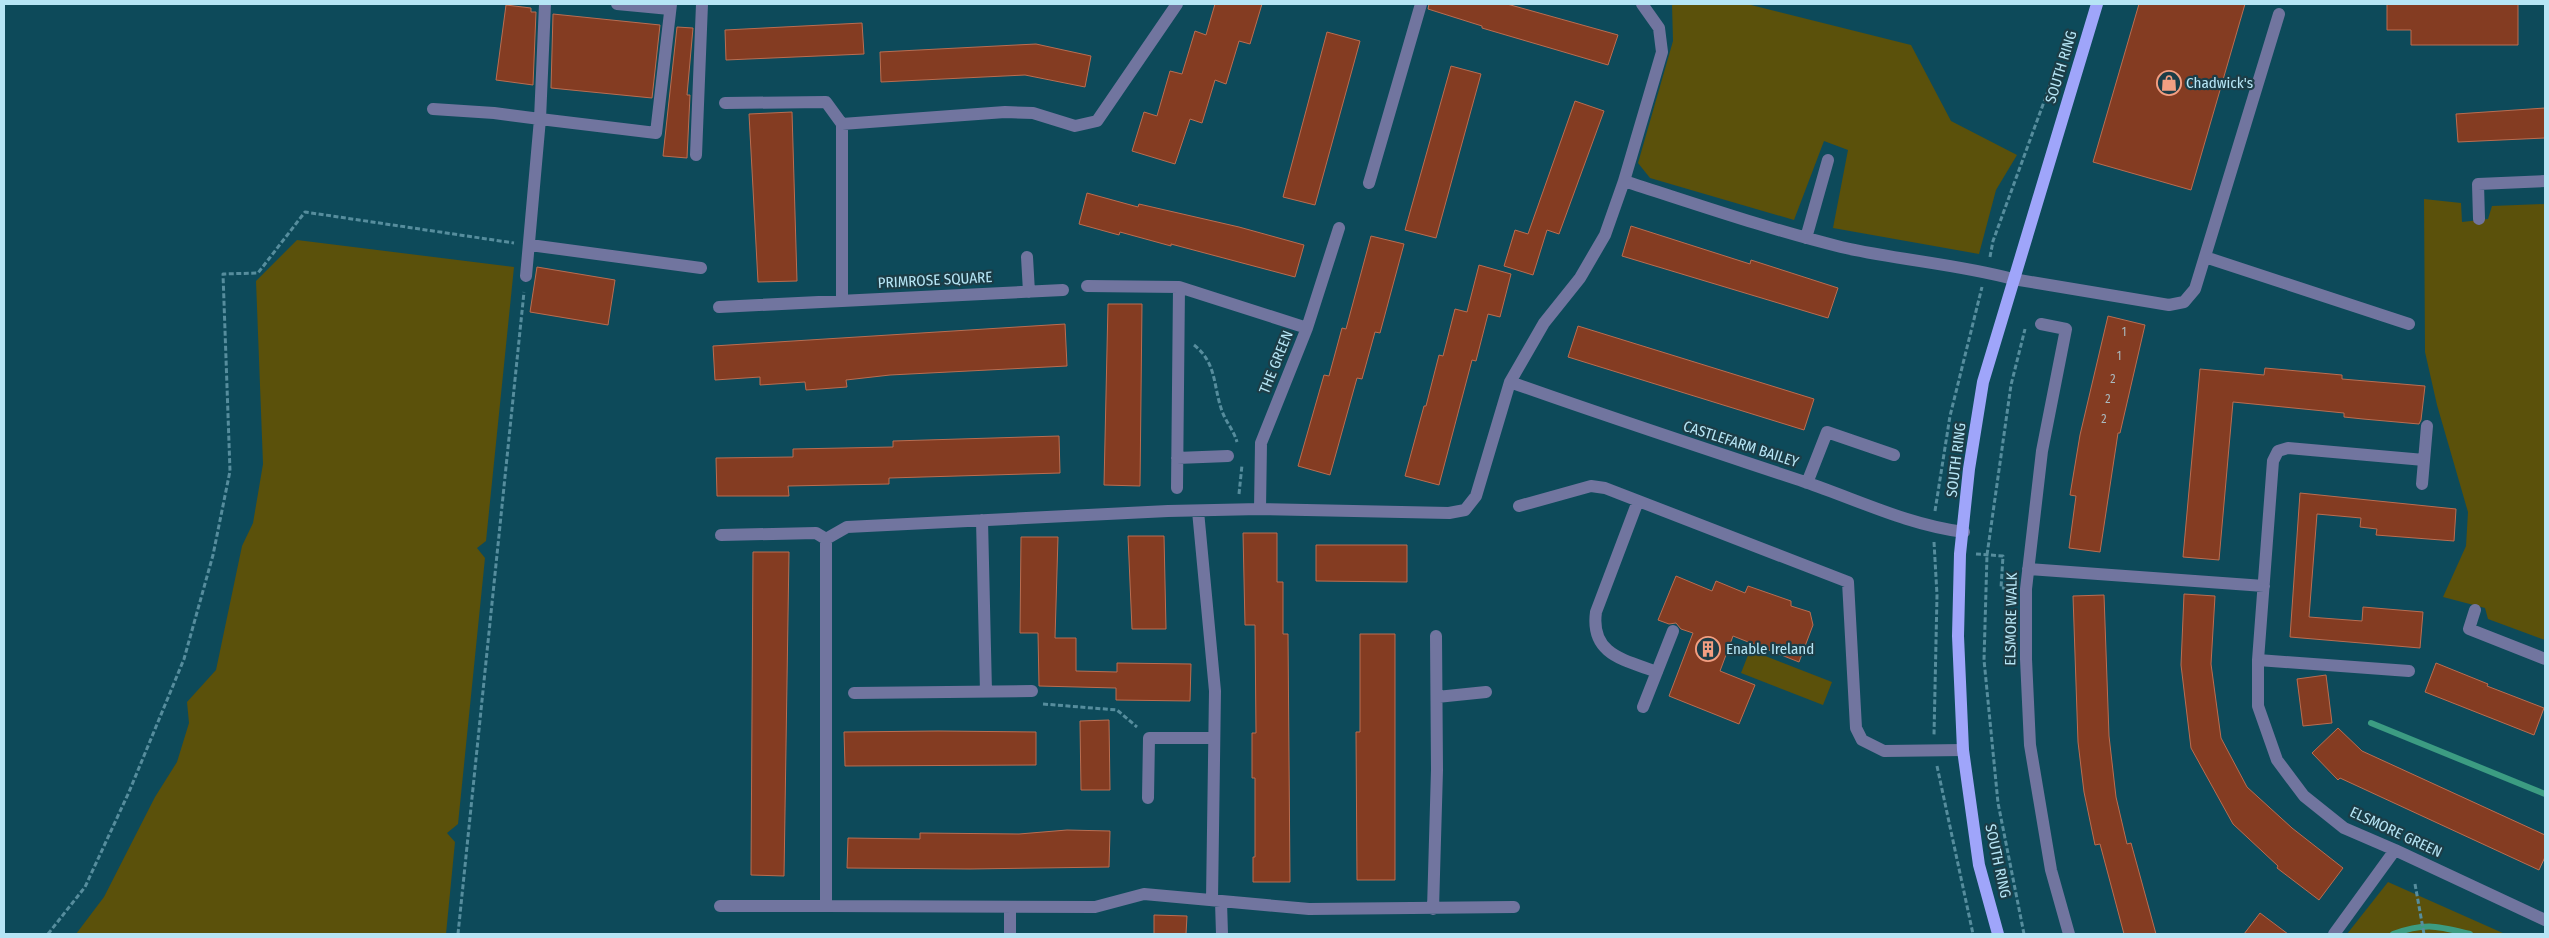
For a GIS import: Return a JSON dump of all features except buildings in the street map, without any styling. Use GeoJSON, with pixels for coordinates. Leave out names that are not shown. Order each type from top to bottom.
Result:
{"type":"FeatureCollection","features":[{"type":"Feature","properties":{"kind":"main road","name":"SOUTH RING"},"geometry":{"type":"LineString","coordinates":[[1998,934],[1979,865],[1962,750],[1958,636],[1960,554],[1964,532],[1969,469],[1983,382],[2097,4]]}},
{"type":"Feature","properties":{"kind":"street"},"geometry":{"type":"LineString","coordinates":[[526,276],[540,119],[545,4]]}},
{"type":"Feature","properties":{"kind":"street"},"geometry":{"type":"LineString","coordinates":[[433,109],[540,119],[656,133],[670,6],[617,4]]}},
{"type":"Feature","properties":{"kind":"street"},"geometry":{"type":"LineString","coordinates":[[696,154],[702,4]]}},
{"type":"Feature","properties":{"kind":"street"},"geometry":{"type":"LineString","coordinates":[[842,124],[1005,112],[1033,113],[1075,126],[1097,121],[1177,4]]}},
{"type":"Feature","properties":{"kind":"street"},"geometry":{"type":"LineString","coordinates":[[1369,183],[1421,4]]}},
{"type":"Feature","properties":{"kind":"street"},"geometry":{"type":"LineString","coordinates":[[826,539],[847,527],[982,520],[1260,509],[1449,513],[1465,510],[1476,496],[1510,382],[1544,324],[1580,278],[1605,235],[1624,181],[1662,52],[1659,28],[1642,4]]}},
{"type":"Feature","properties":{"kind":"street"},"geometry":{"type":"LineString","coordinates":[[1624,181],[1806,238],[1844,248],[2168,305],[2184,302],[2196,288],[2206,258],[2279,14]]}},
{"type":"Feature","properties":{"kind":"street"},"geometry":{"type":"LineString","coordinates":[[725,104],[826,102],[842,124],[842,300]]}},
{"type":"Feature","properties":{"kind":"street"},"geometry":{"type":"LineString","coordinates":[[1806,238],[1828,160]]}},
{"type":"Feature","properties":{"kind":"street"},"geometry":{"type":"LineString","coordinates":[[2480,219],[2478,184],[2545,180]]}},
{"type":"Feature","properties":{"kind":"street","name":"THE GREEN"},"geometry":{"type":"LineString","coordinates":[[1260,509],[1261,443],[1307,328],[1339,228]]}},
{"type":"Feature","properties":{"kind":"street"},"geometry":{"type":"LineString","coordinates":[[530,245],[701,268]]}},
{"type":"Feature","properties":{"kind":"street"},"geometry":{"type":"LineString","coordinates":[[1027,257],[1029,292]]}},
{"type":"Feature","properties":{"kind":"street"},"geometry":{"type":"LineString","coordinates":[[2206,258],[2409,324]]}},
{"type":"Feature","properties":{"kind":"street"},"geometry":{"type":"LineString","coordinates":[[1086,286],[1179,287],[1307,328]]}},
{"type":"Feature","properties":{"kind":"street"},"geometry":{"type":"LineString","coordinates":[[1177,488],[1179,287]]}},
{"type":"Feature","properties":{"kind":"street","name":"PRIMROSE SQUARE"},"geometry":{"type":"LineString","coordinates":[[719,307],[1063,290]]}},
{"type":"Feature","properties":{"kind":"street","name":"ELSMORE WALK"},"geometry":{"type":"LineString","coordinates":[[2041,324],[2066,329],[2042,451],[2026,589],[2026,659],[2030,745],[2051,870],[2069,934]]}},
{"type":"Feature","properties":{"kind":"street","name":"CASTLEFARM BAILEY"},"geometry":{"type":"LineString","coordinates":[[1510,382],[1807,483],[1903,518],[1933,527],[1964,532]]}},
{"type":"Feature","properties":{"kind":"street"},"geometry":{"type":"LineString","coordinates":[[2422,484],[2427,426]]}},
{"type":"Feature","properties":{"kind":"street"},"geometry":{"type":"LineString","coordinates":[[1807,483],[1827,432],[1894,455]]}},
{"type":"Feature","properties":{"kind":"street","name":"ELSMORE GREEN"},"geometry":{"type":"LineString","coordinates":[[2424,460],[2288,448],[2278,451],[2273,461],[2258,660],[2258,706],[2277,760],[2304,796],[2344,828],[2545,920]]}},
{"type":"Feature","properties":{"kind":"street"},"geometry":{"type":"LineString","coordinates":[[1177,458],[1236,455]]}},
{"type":"Feature","properties":{"kind":"street"},"geometry":{"type":"LineString","coordinates":[[1519,506],[1591,486],[1605,488],[1848,582],[1856,728],[1862,740],[1884,751],[1962,750]]}},
{"type":"Feature","properties":{"kind":"street"},"geometry":{"type":"LineString","coordinates":[[1638,501],[1596,612],[1594,627],[1602,644],[1613,656],[1657,672]]}},
{"type":"Feature","properties":{"kind":"street"},"geometry":{"type":"LineString","coordinates":[[1198,511],[1215,691],[1216,901],[1222,934]]}},
{"type":"Feature","properties":{"kind":"street"},"geometry":{"type":"LineString","coordinates":[[982,520],[986,692]]}},
{"type":"Feature","properties":{"kind":"street"},"geometry":{"type":"LineString","coordinates":[[721,535],[816,533],[826,539]]}},
{"type":"Feature","properties":{"kind":"street"},"geometry":{"type":"LineString","coordinates":[[826,539],[826,906]]}},
{"type":"Feature","properties":{"kind":"street"},"geometry":{"type":"LineString","coordinates":[[2028,568],[2264,586]]}},
{"type":"Feature","properties":{"kind":"street"},"geometry":{"type":"LineString","coordinates":[[2475,610],[2469,629],[2545,659]]}},
{"type":"Feature","properties":{"kind":"street"},"geometry":{"type":"LineString","coordinates":[[1643,708],[1673,632]]}},
{"type":"Feature","properties":{"kind":"street"},"geometry":{"type":"LineString","coordinates":[[1433,910],[1437,697],[1436,636]]}},
{"type":"Feature","properties":{"kind":"street"},"geometry":{"type":"LineString","coordinates":[[2258,660],[2409,671]]}},
{"type":"Feature","properties":{"kind":"street"},"geometry":{"type":"LineString","coordinates":[[854,692],[1032,691]]}},
{"type":"Feature","properties":{"kind":"street"},"geometry":{"type":"LineString","coordinates":[[1437,697],[1486,692]]}},
{"type":"Feature","properties":{"kind":"street"},"geometry":{"type":"LineString","coordinates":[[1148,798],[1149,738],[1214,738]]}},
{"type":"Feature","properties":{"kind":"street"},"geometry":{"type":"LineString","coordinates":[[2334,934],[2395,850]]}},
{"type":"Feature","properties":{"kind":"street"},"geometry":{"type":"LineString","coordinates":[[720,906],[1095,907],[1144,894],[1309,909],[1433,910],[1514,907]]}},
{"type":"Feature","properties":{"kind":"street"},"geometry":{"type":"LineString","coordinates":[[1010,908],[1010,934]]}},
{"type":"Feature","properties":{"kind":"path"},"geometry":{"type":"LineString","coordinates":[[48,934],[85,887],[129,792],[184,659],[214,555],[230,472],[223,274],[258,273],[305,212],[530,245]]}},
{"type":"Feature","properties":{"kind":"path"},"geometry":{"type":"LineString","coordinates":[[458,934],[526,276]]}},
{"type":"Feature","properties":{"kind":"path"},"geometry":{"type":"LineString","coordinates":[[2024,934],[1998,802],[1984,660],[1987,555],[2010,385],[2026,323]]}},
{"type":"Feature","properties":{"kind":"path"},"geometry":{"type":"LineString","coordinates":[[1178,332],[1204,353],[1214,374],[1221,410],[1234,433],[1239,494],[1260,494]]}},
{"type":"Feature","properties":{"kind":"path"},"geometry":{"type":"LineString","coordinates":[[1960,554],[2003,556],[2001,588],[2026,589]]}},
{"type":"Feature","properties":{"kind":"path"},"geometry":{"type":"LineString","coordinates":[[1032,691],[1032,704],[1117,710],[1149,738]]}},
{"type":"Feature","properties":{"kind":"path"},"geometry":{"type":"LineString","coordinates":[[2415,884],[2424,934]]}},
{"type":"Feature","properties":{"kind":"shaded area"},"geometry":{"type":"Polygon","coordinates":[[[1672,4],[1747,4],[1911,45],[1951,121],[2017,155],[1996,190],[1979,254],[1833,228],[1848,150],[1824,141],[1794,220],[1650,178],[1638,163],[1673,41],[1672,4]]]}},
{"type":"Feature","properties":{"kind":"shaded area"},"geometry":{"type":"Polygon","coordinates":[[[2424,199],[2461,203],[2462,222],[2488,219],[2492,206],[2545,204],[2545,640],[2488,619],[2485,608],[2443,597],[2466,546],[2468,512],[2437,405],[2425,352],[2424,199]]]}},
{"type":"Feature","properties":{"kind":"shaded area"},"geometry":{"type":"Polygon","coordinates":[[[297,240],[514,267],[486,541],[477,548],[485,558],[458,824],[447,833],[455,842],[446,934],[76,934],[104,897],[155,797],[177,762],[189,723],[187,702],[216,670],[242,546],[253,523],[263,464],[256,281],[297,240]]]}},
{"type":"Feature","properties":{"kind":"shaded area"},"geometry":{"type":"Polygon","coordinates":[[[1750,650],[1832,682],[1823,705],[1741,673],[1750,650]]]}},
{"type":"Feature","properties":{"kind":"shaded area"},"geometry":{"type":"Polygon","coordinates":[[[2388,882],[2505,934],[2347,934],[2388,882]]]}},
{"type":"Feature","properties":{"kind":"waterway"},"geometry":{"type":"LineString","coordinates":[[2371,723],[2545,794]]}},
{"type":"Feature","properties":{"kind":"waterway"},"geometry":{"type":"LineString","coordinates":[[2393,934],[2404,930],[2432,926],[2470,934]]}},
{"type":"Feature","properties":{"kind":"place","name":"Chadwick's"},"geometry":{"type":"Point","coordinates":[2169,83]}},
{"type":"Feature","properties":{"kind":"place","name":"Enable Ireland"},"geometry":{"type":"Point","coordinates":[1708,649]}}]}
